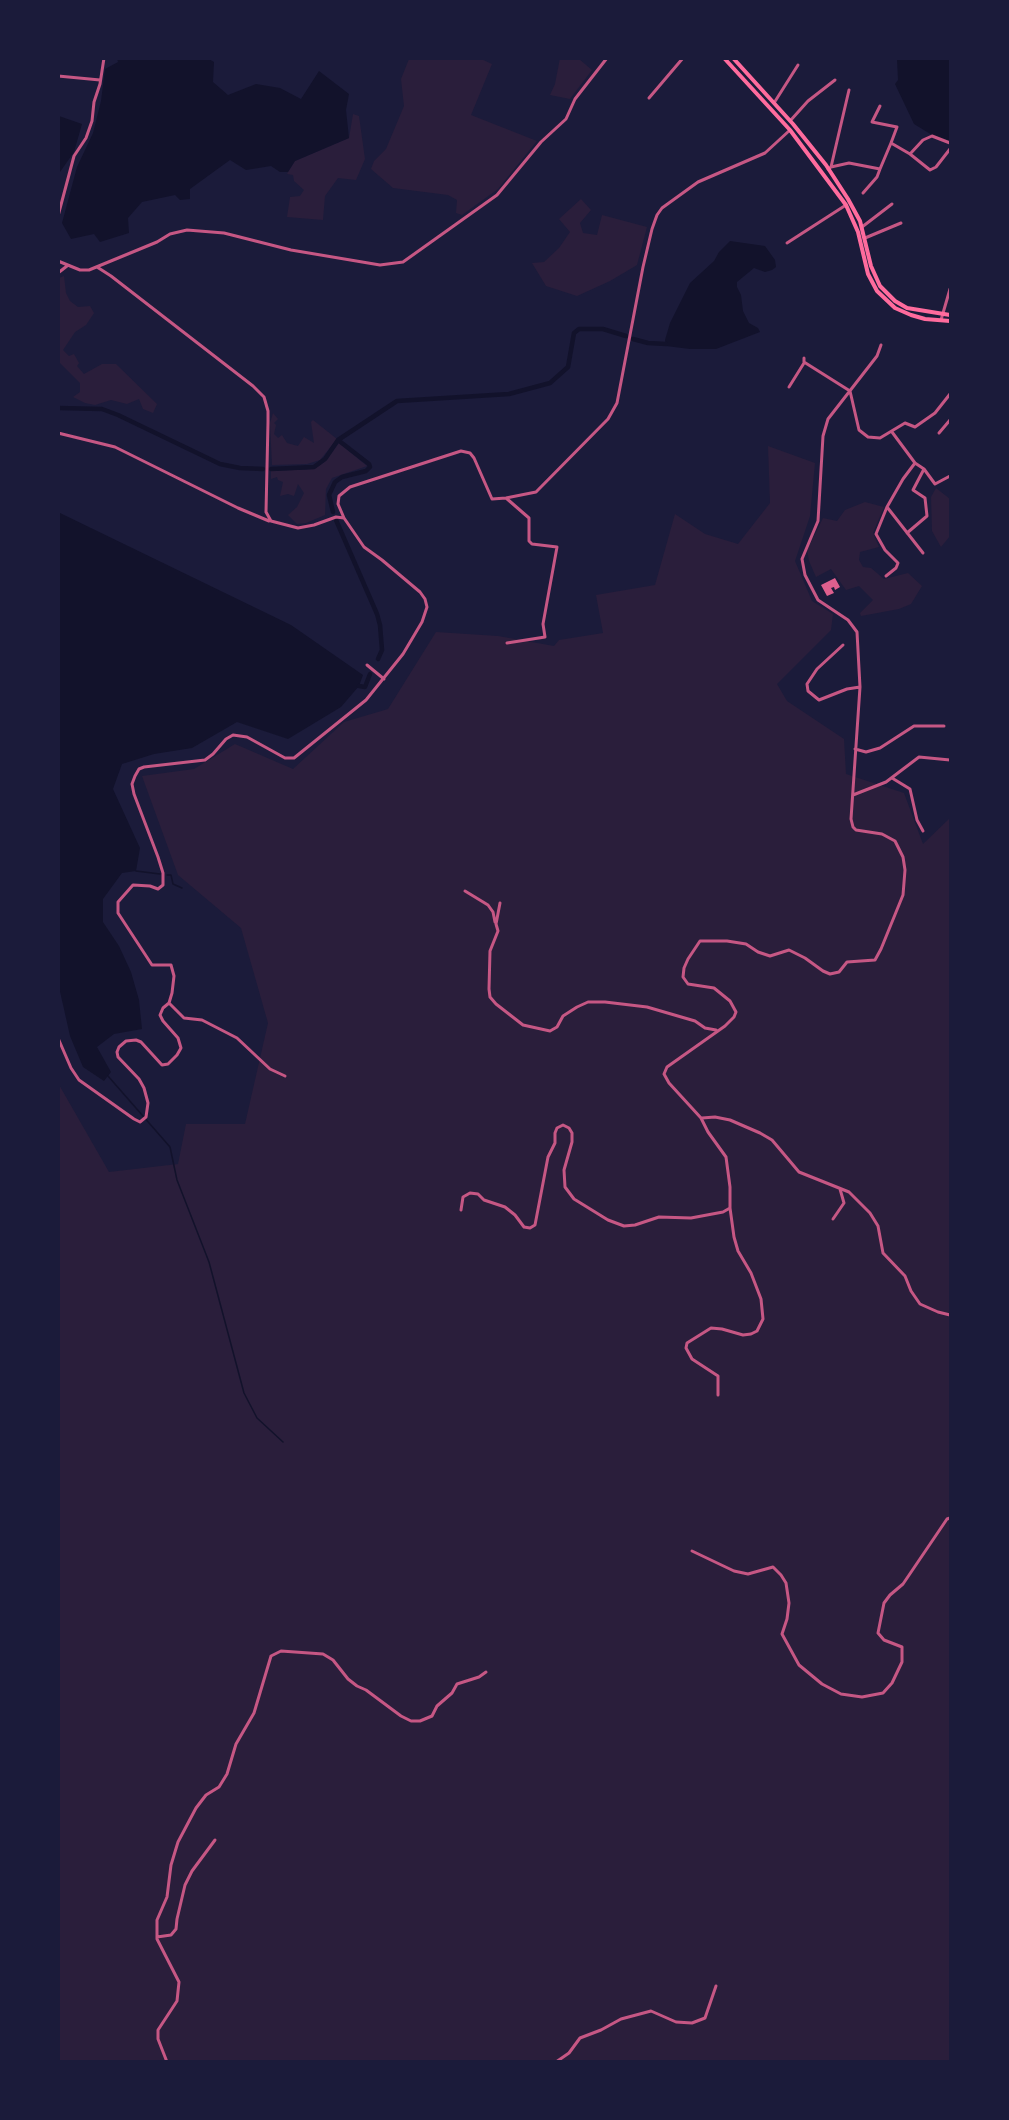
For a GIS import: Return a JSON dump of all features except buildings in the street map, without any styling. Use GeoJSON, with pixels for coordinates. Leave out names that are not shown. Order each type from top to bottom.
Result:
{"type":"FeatureCollection","features":[{"type":"Feature","properties":{"kind":"main road"},"geometry":{"type":"LineString","coordinates":[[724,58],[790,130],[846,205],[858,232],[868,274],[877,291],[895,308],[911,315],[951,321]]}},
{"type":"Feature","properties":{"kind":"main road"},"geometry":{"type":"LineString","coordinates":[[733,58],[830,168],[849,199],[862,227],[871,266],[880,286],[895,301],[908,308],[951,315]]}},
{"type":"Feature","properties":{"kind":"street"},"geometry":{"type":"LineString","coordinates":[[58,216],[74,156],[86,138],[93,121],[94,102],[104,58]]}},
{"type":"Feature","properties":{"kind":"street"},"geometry":{"type":"LineString","coordinates":[[58,261],[80,270],[89,270],[157,242],[170,234],[187,230],[224,233],[291,250],[380,265],[403,262],[497,195],[541,142],[566,119],[575,99],[607,58]]}},
{"type":"Feature","properties":{"kind":"street"},"geometry":{"type":"LineString","coordinates":[[649,98],[683,58]]}},
{"type":"Feature","properties":{"kind":"street"},"geometry":{"type":"LineString","coordinates":[[774,103],[798,65]]}},
{"type":"Feature","properties":{"kind":"street"},"geometry":{"type":"LineString","coordinates":[[58,76],[100,80]]}},
{"type":"Feature","properties":{"kind":"street"},"geometry":{"type":"LineString","coordinates":[[790,121],[808,101],[835,80]]}},
{"type":"Feature","properties":{"kind":"street"},"geometry":{"type":"LineString","coordinates":[[849,90],[830,168],[849,163],[880,169]]}},
{"type":"Feature","properties":{"kind":"street"},"geometry":{"type":"LineString","coordinates":[[863,193],[877,177],[897,127],[872,122],[880,106]]}},
{"type":"Feature","properties":{"kind":"street"},"geometry":{"type":"LineString","coordinates":[[58,1038],[79,1080],[140,1122],[146,1117],[148,1104],[144,1088],[139,1079],[118,1057],[117,1052],[126,1041],[136,1040],[141,1042],[162,1065],[168,1064],[181,1048],[178,1038],[160,1015],[169,1003],[174,976],[171,964],[152,965],[118,913],[118,902],[134,885],[158,889],[164,885],[164,873],[132,784],[139,769],[153,765],[205,760],[233,735],[247,737],[285,758],[294,758],[366,700],[418,631],[426,613],[425,599],[398,573],[364,547],[344,518],[338,504],[339,496],[350,487],[461,451],[470,453],[474,458],[492,499],[536,492],[608,419],[616,403],[657,215],[698,182],[765,153],[790,130]]}},
{"type":"Feature","properties":{"kind":"street"},"geometry":{"type":"LineString","coordinates":[[910,154],[923,140],[932,136],[951,143]]}},
{"type":"Feature","properties":{"kind":"street"},"geometry":{"type":"LineString","coordinates":[[891,144],[910,154],[930,170],[936,167],[951,148]]}},
{"type":"Feature","properties":{"kind":"street"},"geometry":{"type":"LineString","coordinates":[[862,227],[892,204]]}},
{"type":"Feature","properties":{"kind":"street"},"geometry":{"type":"LineString","coordinates":[[787,243],[846,205]]}},
{"type":"Feature","properties":{"kind":"street"},"geometry":{"type":"LineString","coordinates":[[866,238],[900,223]]}},
{"type":"Feature","properties":{"kind":"street"},"geometry":{"type":"LineString","coordinates":[[58,273],[67,266]]}},
{"type":"Feature","properties":{"kind":"street"},"geometry":{"type":"LineString","coordinates":[[97,267],[253,386],[264,397],[268,411],[266,512],[271,521]]}},
{"type":"Feature","properties":{"kind":"street"},"geometry":{"type":"LineString","coordinates":[[941,320],[941,314],[951,289]]}},
{"type":"Feature","properties":{"kind":"street"},"geometry":{"type":"LineString","coordinates":[[718,1395],[718,1376],[692,1359],[686,1348],[687,1343],[711,1328],[742,1335],[752,1334],[757,1331],[764,1319],[761,1299],[736,1244],[730,1208],[726,1157],[701,1118],[669,1083],[664,1074],[666,1067],[717,1031],[734,1017],[736,1012],[730,1001],[714,988],[688,984],[683,977],[684,968],[700,941],[746,944],[770,956],[789,950],[830,974],[839,972],[847,962],[875,960],[903,895],[903,857],[895,841],[882,834],[856,830],[851,819],[860,687],[857,632],[848,620],[818,600],[806,575],[802,559],[818,521],[823,436],[828,419],[877,356],[881,345]]}},
{"type":"Feature","properties":{"kind":"street"},"geometry":{"type":"LineString","coordinates":[[789,387],[804,360],[850,391],[859,430],[874,439],[892,432],[905,423],[915,426],[925,421],[951,394]]}},
{"type":"Feature","properties":{"kind":"street"},"geometry":{"type":"LineString","coordinates":[[939,433],[951,420]]}},
{"type":"Feature","properties":{"kind":"street"},"geometry":{"type":"LineString","coordinates":[[892,432],[915,463],[924,469],[935,484],[951,476]]}},
{"type":"Feature","properties":{"kind":"street"},"geometry":{"type":"LineString","coordinates":[[58,433],[115,447],[238,508],[271,521],[298,528],[336,517],[344,518]]}},
{"type":"Feature","properties":{"kind":"street"},"geometry":{"type":"LineString","coordinates":[[886,576],[898,566],[876,534],[887,507],[915,463]]}},
{"type":"Feature","properties":{"kind":"street"},"geometry":{"type":"LineString","coordinates":[[907,534],[927,516],[925,498],[913,490],[924,469]]}},
{"type":"Feature","properties":{"kind":"street"},"geometry":{"type":"LineString","coordinates":[[506,498],[529,518],[532,544],[556,547],[543,624],[545,637],[507,643]]}},
{"type":"Feature","properties":{"kind":"street"},"geometry":{"type":"LineString","coordinates":[[887,507],[922,553]]}},
{"type":"Feature","properties":{"kind":"street"},"geometry":{"type":"LineString","coordinates":[[843,645],[817,669],[807,684],[808,691],[819,700],[847,689],[860,687]]}},
{"type":"Feature","properties":{"kind":"street"},"geometry":{"type":"LineString","coordinates":[[367,665],[384,679]]}},
{"type":"Feature","properties":{"kind":"street"},"geometry":{"type":"LineString","coordinates":[[855,750],[866,752],[880,748],[914,726],[944,726]]}},
{"type":"Feature","properties":{"kind":"street"},"geometry":{"type":"LineString","coordinates":[[853,795],[892,778],[920,757],[951,760]]}},
{"type":"Feature","properties":{"kind":"street"},"geometry":{"type":"LineString","coordinates":[[892,778],[910,789],[917,820],[923,831]]}},
{"type":"Feature","properties":{"kind":"street"},"geometry":{"type":"LineString","coordinates":[[465,891],[488,905],[493,912],[498,931],[490,951],[490,997],[523,1025],[550,1031],[557,1027],[563,1016],[577,1007],[588,1002],[605,1002],[647,1007],[695,1021],[705,1028],[717,1031]]}},
{"type":"Feature","properties":{"kind":"street"},"geometry":{"type":"LineString","coordinates":[[495,924],[500,903]]}},
{"type":"Feature","properties":{"kind":"street"},"geometry":{"type":"LineString","coordinates":[[169,1003],[184,1018],[202,1020],[237,1038],[270,1069],[285,1076]]}},
{"type":"Feature","properties":{"kind":"street"},"geometry":{"type":"LineString","coordinates":[[701,1118],[715,1117],[760,1133],[772,1140],[799,1172],[849,1192],[870,1213],[878,1226],[884,1253],[905,1276],[911,1292],[920,1304],[951,1315]]}},
{"type":"Feature","properties":{"kind":"street"},"geometry":{"type":"LineString","coordinates":[[460,1210],[463,1197],[470,1192],[478,1194],[484,1200],[505,1207],[524,1227],[530,1228],[535,1225],[548,1157],[555,1143],[557,1128],[563,1125],[572,1133],[572,1142],[564,1170],[566,1187],[574,1199],[608,1220],[624,1226],[635,1225],[659,1217],[691,1218],[723,1212],[730,1208]]}},
{"type":"Feature","properties":{"kind":"street"},"geometry":{"type":"LineString","coordinates":[[833,1219],[844,1203],[839,1187]]}},
{"type":"Feature","properties":{"kind":"street"},"geometry":{"type":"LineString","coordinates":[[692,1551],[734,1571],[748,1574],[773,1567],[782,1575],[786,1583],[789,1603],[782,1635],[799,1665],[822,1684],[841,1695],[862,1697],[883,1693],[892,1683],[902,1662],[902,1647],[884,1640],[878,1634],[884,1603],[903,1584],[947,1519],[951,1518]]}},
{"type":"Feature","properties":{"kind":"street"},"geometry":{"type":"LineString","coordinates":[[167,2061],[158,2038],[158,2030],[177,2001],[179,1982],[157,1937],[157,1920],[167,1896],[171,1865],[178,1842],[196,1808],[206,1795],[219,1787],[227,1774],[236,1744],[254,1713],[271,1656],[275,1653],[298,1651],[322,1654],[333,1660],[348,1679],[357,1686],[411,1721],[420,1721],[432,1716],[437,1706],[452,1693],[457,1684],[479,1677],[486,1672]]}},
{"type":"Feature","properties":{"kind":"street"},"geometry":{"type":"LineString","coordinates":[[157,1937],[171,1935],[176,1929],[185,1885],[192,1871],[215,1840]]}},
{"type":"Feature","properties":{"kind":"street"},"geometry":{"type":"LineString","coordinates":[[556,2061],[568,2053],[580,2038],[621,2019],[651,2011],[676,2022],[692,2023],[705,2018],[716,1986]]}},
{"type":"Feature","properties":{"kind":"shaded area"},"geometry":{"type":"Polygon","coordinates":[[[560,58],[579,59],[592,70],[570,99],[550,95],[555,84],[560,58]]]}},
{"type":"Feature","properties":{"kind":"shaded area"},"geometry":{"type":"Polygon","coordinates":[[[117,59],[209,59],[214,62],[213,82],[228,95],[256,84],[280,88],[301,99],[319,71],[349,94],[346,110],[349,138],[295,161],[288,172],[280,172],[271,166],[246,170],[230,160],[190,189],[190,199],[180,200],[175,195],[142,202],[128,218],[129,233],[100,242],[94,234],[71,239],[62,223],[77,167],[93,133],[101,101],[105,69],[118,62],[117,59]]]}},
{"type":"Feature","properties":{"kind":"shaded area"},"geometry":{"type":"Polygon","coordinates":[[[409,59],[481,59],[492,64],[471,115],[537,141],[498,189],[462,215],[456,213],[457,200],[448,195],[393,188],[371,169],[374,161],[386,149],[404,106],[401,79],[409,59]]]}},
{"type":"Feature","properties":{"kind":"shaded area"},"geometry":{"type":"Polygon","coordinates":[[[897,59],[950,59],[950,141],[932,135],[914,124],[895,84],[898,80],[897,59]]]}},
{"type":"Feature","properties":{"kind":"shaded area"},"geometry":{"type":"Polygon","coordinates":[[[353,114],[359,116],[365,159],[356,180],[338,178],[325,196],[323,220],[287,217],[290,197],[300,196],[304,190],[294,181],[293,175],[287,174],[295,161],[349,138],[353,114]]]}},
{"type":"Feature","properties":{"kind":"shaded area"},"geometry":{"type":"Polygon","coordinates":[[[59,116],[82,124],[74,152],[60,172],[59,180],[59,116]]]}},
{"type":"Feature","properties":{"kind":"shaded area"},"geometry":{"type":"Polygon","coordinates":[[[581,199],[591,210],[580,223],[583,233],[597,235],[602,215],[647,227],[637,265],[610,281],[577,296],[546,286],[532,263],[544,262],[559,248],[570,232],[559,219],[581,199]]]}},
{"type":"Feature","properties":{"kind":"shaded area"},"geometry":{"type":"Polygon","coordinates":[[[730,241],[765,246],[775,260],[776,267],[772,270],[765,272],[754,268],[737,282],[743,311],[749,323],[758,328],[760,332],[716,349],[666,346],[665,340],[670,323],[690,283],[714,261],[730,241]]]}},
{"type":"Feature","properties":{"kind":"shaded area"},"geometry":{"type":"Polygon","coordinates":[[[64,276],[66,293],[70,301],[78,307],[90,306],[94,313],[86,325],[75,332],[63,350],[69,356],[74,354],[79,363],[77,366],[84,374],[102,364],[116,364],[157,404],[153,413],[143,409],[139,399],[127,404],[111,400],[95,405],[73,397],[80,392],[80,383],[59,362],[59,278],[64,276]]]}},
{"type":"Feature","properties":{"kind":"shaded area"},"geometry":{"type":"Polygon","coordinates":[[[273,413],[278,419],[274,423],[276,425],[274,434],[278,438],[282,435],[287,443],[298,446],[304,437],[314,443],[311,422],[313,420],[337,439],[320,460],[307,464],[272,465],[270,423],[273,413]]]}},
{"type":"Feature","properties":{"kind":"shaded area"},"geometry":{"type":"Polygon","coordinates":[[[339,443],[367,466],[332,478],[326,489],[325,515],[306,523],[297,524],[288,515],[297,507],[304,493],[298,484],[294,496],[288,494],[280,496],[283,482],[277,477],[271,479],[271,471],[314,469],[326,461],[339,443]]]}},
{"type":"Feature","properties":{"kind":"shaded area"},"geometry":{"type":"Polygon","coordinates":[[[768,446],[815,463],[810,516],[795,561],[812,601],[833,614],[831,630],[777,684],[787,701],[844,739],[846,774],[904,793],[923,844],[950,818],[950,2061],[59,2061],[58,1083],[109,1172],[178,1164],[186,1124],[245,1124],[268,1023],[241,928],[178,875],[142,776],[194,769],[235,744],[293,769],[344,722],[388,709],[436,632],[498,636],[554,646],[559,640],[603,633],[596,595],[655,585],[675,514],[705,534],[738,544],[770,503],[768,446]]]}},
{"type":"Feature","properties":{"kind":"shaded area"},"geometry":{"type":"Polygon","coordinates":[[[936,488],[950,499],[950,536],[941,547],[932,531],[931,497],[936,488]]]}},
{"type":"Feature","properties":{"kind":"shaded area"},"geometry":{"type":"Polygon","coordinates":[[[865,502],[884,507],[873,533],[879,547],[860,552],[859,560],[863,567],[871,568],[884,579],[908,573],[922,586],[911,604],[899,609],[861,616],[860,613],[873,600],[859,586],[846,590],[831,569],[816,577],[807,550],[823,518],[837,521],[845,510],[865,502]]]}},
{"type":"Feature","properties":{"kind":"shaded area"},"geometry":{"type":"Polygon","coordinates":[[[58,512],[291,625],[363,675],[359,686],[341,707],[288,739],[237,722],[192,748],[154,754],[122,764],[113,789],[140,848],[136,871],[122,873],[103,899],[103,922],[119,946],[131,972],[139,1000],[142,1029],[114,1034],[97,1047],[111,1072],[104,1081],[83,1067],[70,1036],[59,987],[58,512]]]}},
{"type":"Feature","properties":{"kind":"waterway"},"geometry":{"type":"LineString","coordinates":[[271,469],[314,467],[325,459],[338,440],[397,401],[509,394],[550,383],[568,367],[574,333],[579,329],[603,329],[626,336]]}},
{"type":"Feature","properties":{"kind":"waterway"},"geometry":{"type":"LineString","coordinates":[[633,339],[666,344]]}},
{"type":"Feature","properties":{"kind":"waterway"},"geometry":{"type":"LineString","coordinates":[[58,408],[102,409],[220,464],[263,469]]}},
{"type":"Feature","properties":{"kind":"waterway"},"geometry":{"type":"LineString","coordinates":[[333,512],[329,495],[335,482],[342,477],[366,471],[370,467],[338,440]]}},
{"type":"Feature","properties":{"kind":"waterway"},"geometry":{"type":"LineString","coordinates":[[336,520],[377,614],[382,650],[378,659]]}},
{"type":"Feature","properties":{"kind":"waterway"},"geometry":{"type":"LineString","coordinates":[[359,686],[365,687],[370,674]]}},
{"type":"Feature","properties":{"kind":"waterway"},"geometry":{"type":"LineString","coordinates":[[136,871],[160,874]]}},
{"type":"Feature","properties":{"kind":"waterway"},"geometry":{"type":"LineString","coordinates":[[167,875],[171,875],[173,884],[182,888]]}},
{"type":"Feature","properties":{"kind":"waterway"},"geometry":{"type":"LineString","coordinates":[[108,1076],[170,1147],[177,1180],[209,1262],[244,1393],[257,1418],[283,1442]]}}]}
